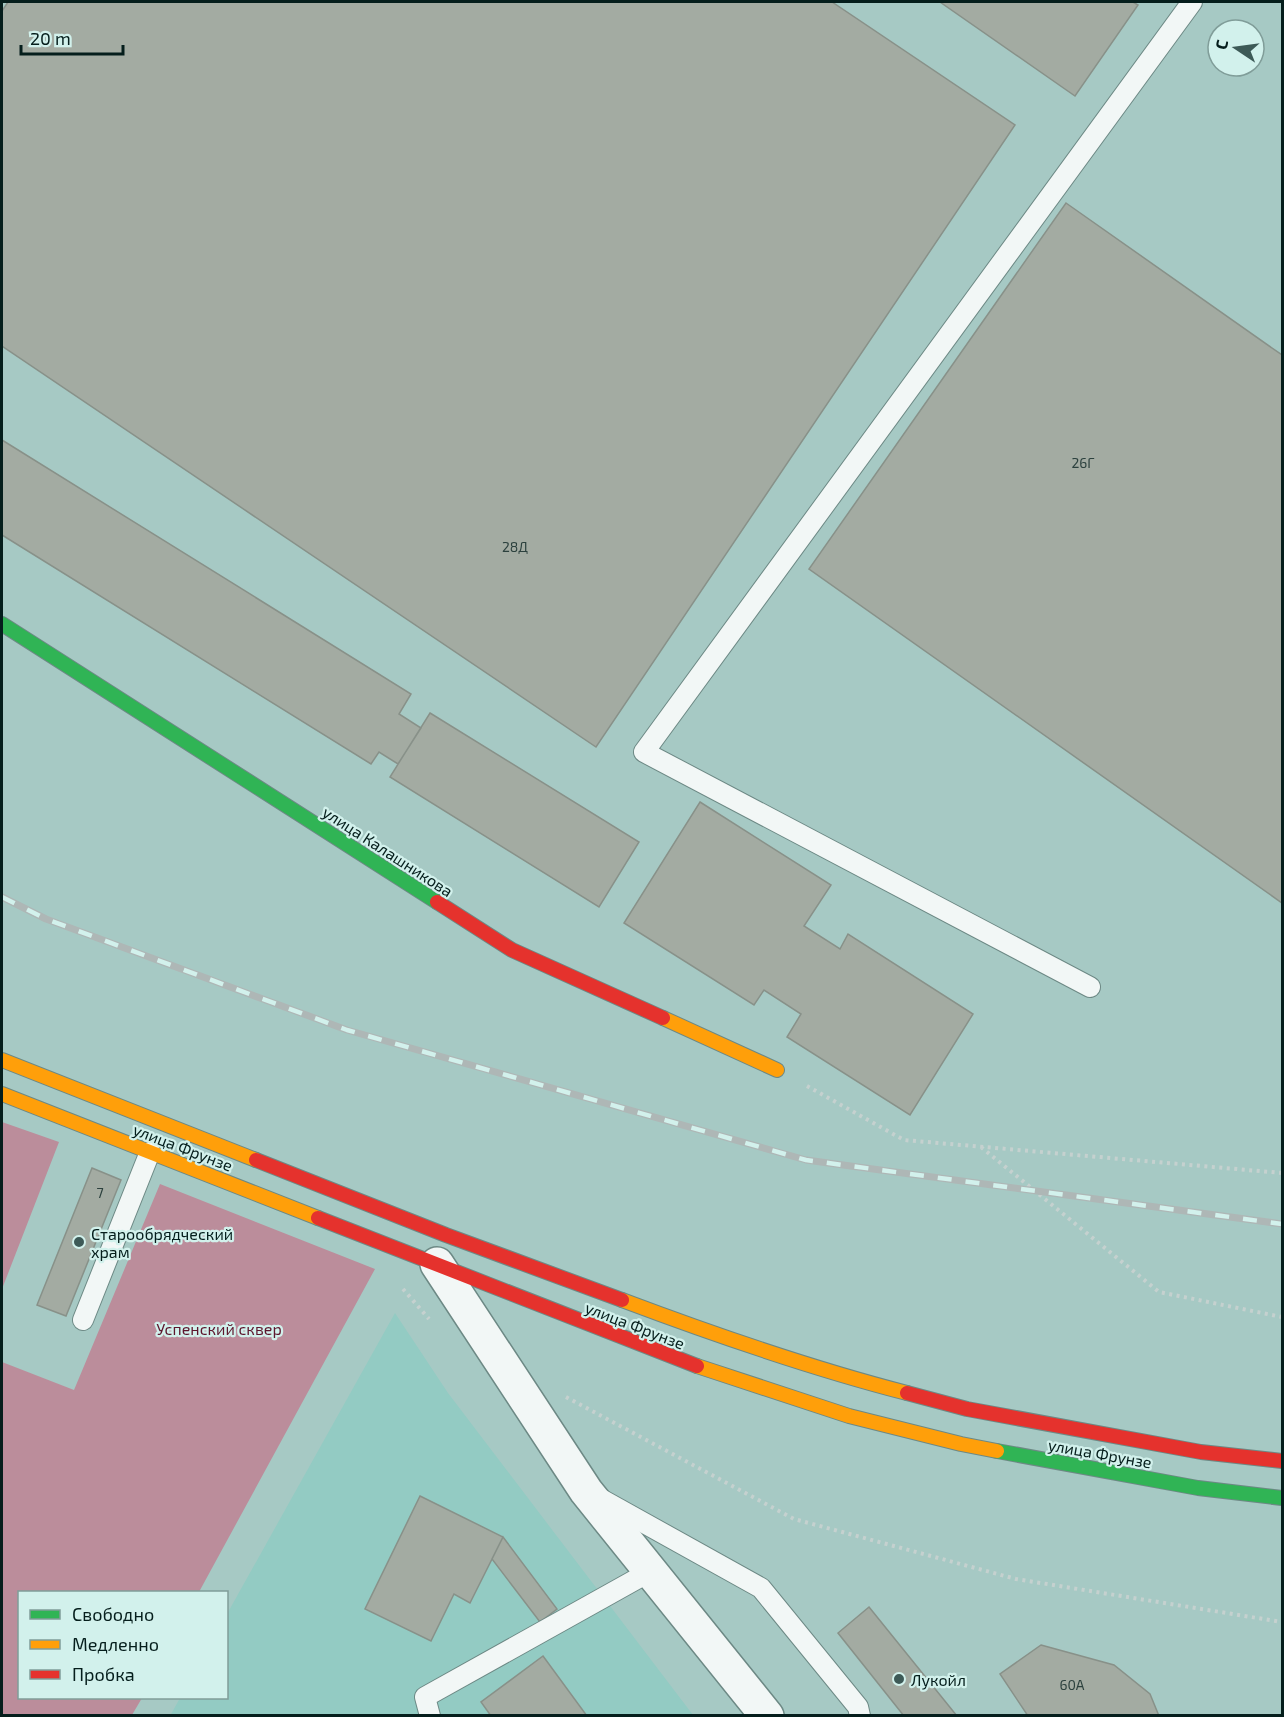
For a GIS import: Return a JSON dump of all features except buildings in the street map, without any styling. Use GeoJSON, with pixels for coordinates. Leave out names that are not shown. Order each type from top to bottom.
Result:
{"type":"FeatureCollection","features":[{"type":"Feature","properties":{"kind":"main road","name":"улица Калашникова"},"geometry":{"type":"LineString","coordinates":[[2,624],[512,950],[777,1070]]}},
{"type":"Feature","properties":{"kind":"main road","name":"улица Фрунзе"},"geometry":{"type":"LineString","coordinates":[[2,1060],[441,1250],[692,1364],[849,1416],[961,1444],[1198,1488],[1282,1498]]}},
{"type":"Feature","properties":{"kind":"main road","name":"улица Фрунзе"},"geometry":{"type":"LineString","coordinates":[[2,1094],[150,1152],[441,1250],[860,1381],[967,1408],[1201,1452],[1282,1461]]}},
{"type":"Feature","properties":{"kind":"street"},"geometry":{"type":"LineString","coordinates":[[441,1250],[586,1491],[767,1716]]}},
{"type":"Feature","properties":{"kind":"lane"},"geometry":{"type":"LineString","coordinates":[[1090,987],[644,752],[1192,2]]}},
{"type":"Feature","properties":{"kind":"lane"},"geometry":{"type":"LineString","coordinates":[[83,1320],[150,1152]]}},
{"type":"Feature","properties":{"kind":"lane"},"geometry":{"type":"LineString","coordinates":[[586,1491],[761,1588],[858,1707],[860,1716]]}},
{"type":"Feature","properties":{"kind":"lane"},"geometry":{"type":"LineString","coordinates":[[430,1716],[425,1697],[651,1571]]}},
{"type":"Feature","properties":{"kind":"path"},"geometry":{"type":"LineString","coordinates":[[777,1070],[904,1140],[1282,1173]]}},
{"type":"Feature","properties":{"kind":"path"},"geometry":{"type":"LineString","coordinates":[[981,1147],[1159,1292],[1282,1317]]}},
{"type":"Feature","properties":{"kind":"path"},"geometry":{"type":"LineString","coordinates":[[565,1396],[794,1519],[1016,1579],[1282,1622]]}},
{"type":"Feature","properties":{"kind":"shaded area"},"geometry":{"type":"Polygon","coordinates":[[[395,1313],[448,1393],[693,1715],[170,1716],[179,1699],[228,1699],[228,1612],[395,1313]]]}},
{"type":"Feature","properties":{"kind":"green space"},"geometry":{"type":"Polygon","coordinates":[[[2,1122],[59,1142],[2,1289],[2,1122]]]}},
{"type":"Feature","properties":{"kind":"green space","name":"Успенский сквер"},"geometry":{"type":"Polygon","coordinates":[[[160,1184],[375,1269],[200,1591],[18,1591],[18,1699],[141,1699],[132,1715],[2,1715],[2,1362],[74,1390],[160,1184]]]}},
{"type":"Feature","properties":{"kind":"railway"},"geometry":{"type":"LineString","coordinates":[[2,897],[46,919],[347,1030],[806,1160],[1282,1224]]}},
{"type":"Feature","properties":{"kind":"traffic: fast"},"geometry":{"type":"LineString","coordinates":[[2,624],[437,902]]}},
{"type":"Feature","properties":{"kind":"traffic: fast"},"geometry":{"type":"LineString","coordinates":[[997,1451],[1198,1488],[1282,1498]]}},
{"type":"Feature","properties":{"kind":"traffic: slow"},"geometry":{"type":"LineString","coordinates":[[663,1018],[777,1070]]}},
{"type":"Feature","properties":{"kind":"traffic: slow"},"geometry":{"type":"LineString","coordinates":[[2,1060],[256,1160]]}},
{"type":"Feature","properties":{"kind":"traffic: slow"},"geometry":{"type":"LineString","coordinates":[[2,1094],[318,1218]]}},
{"type":"Feature","properties":{"kind":"traffic: slow"},"geometry":{"type":"LineString","coordinates":[[622,1300],[763,1350],[907,1393]]}},
{"type":"Feature","properties":{"kind":"traffic: slow"},"geometry":{"type":"LineString","coordinates":[[697,1366],[849,1416],[997,1451]]}},
{"type":"Feature","properties":{"kind":"traffic: jam"},"geometry":{"type":"LineString","coordinates":[[437,902],[512,950],[663,1018]]}},
{"type":"Feature","properties":{"kind":"traffic: jam"},"geometry":{"type":"LineString","coordinates":[[256,1160],[446,1235],[622,1300]]}},
{"type":"Feature","properties":{"kind":"traffic: jam"},"geometry":{"type":"LineString","coordinates":[[318,1218],[697,1366]]}},
{"type":"Feature","properties":{"kind":"traffic: jam"},"geometry":{"type":"LineString","coordinates":[[907,1393],[967,1409],[1201,1452],[1282,1461]]}},
{"type":"Feature","properties":{"kind":"place","name":"Старообрядческий храм"},"geometry":{"type":"Point","coordinates":[79,1242]}},
{"type":"Feature","properties":{"kind":"place","name":"Лукойл"},"geometry":{"type":"Point","coordinates":[899,1679]}}]}
